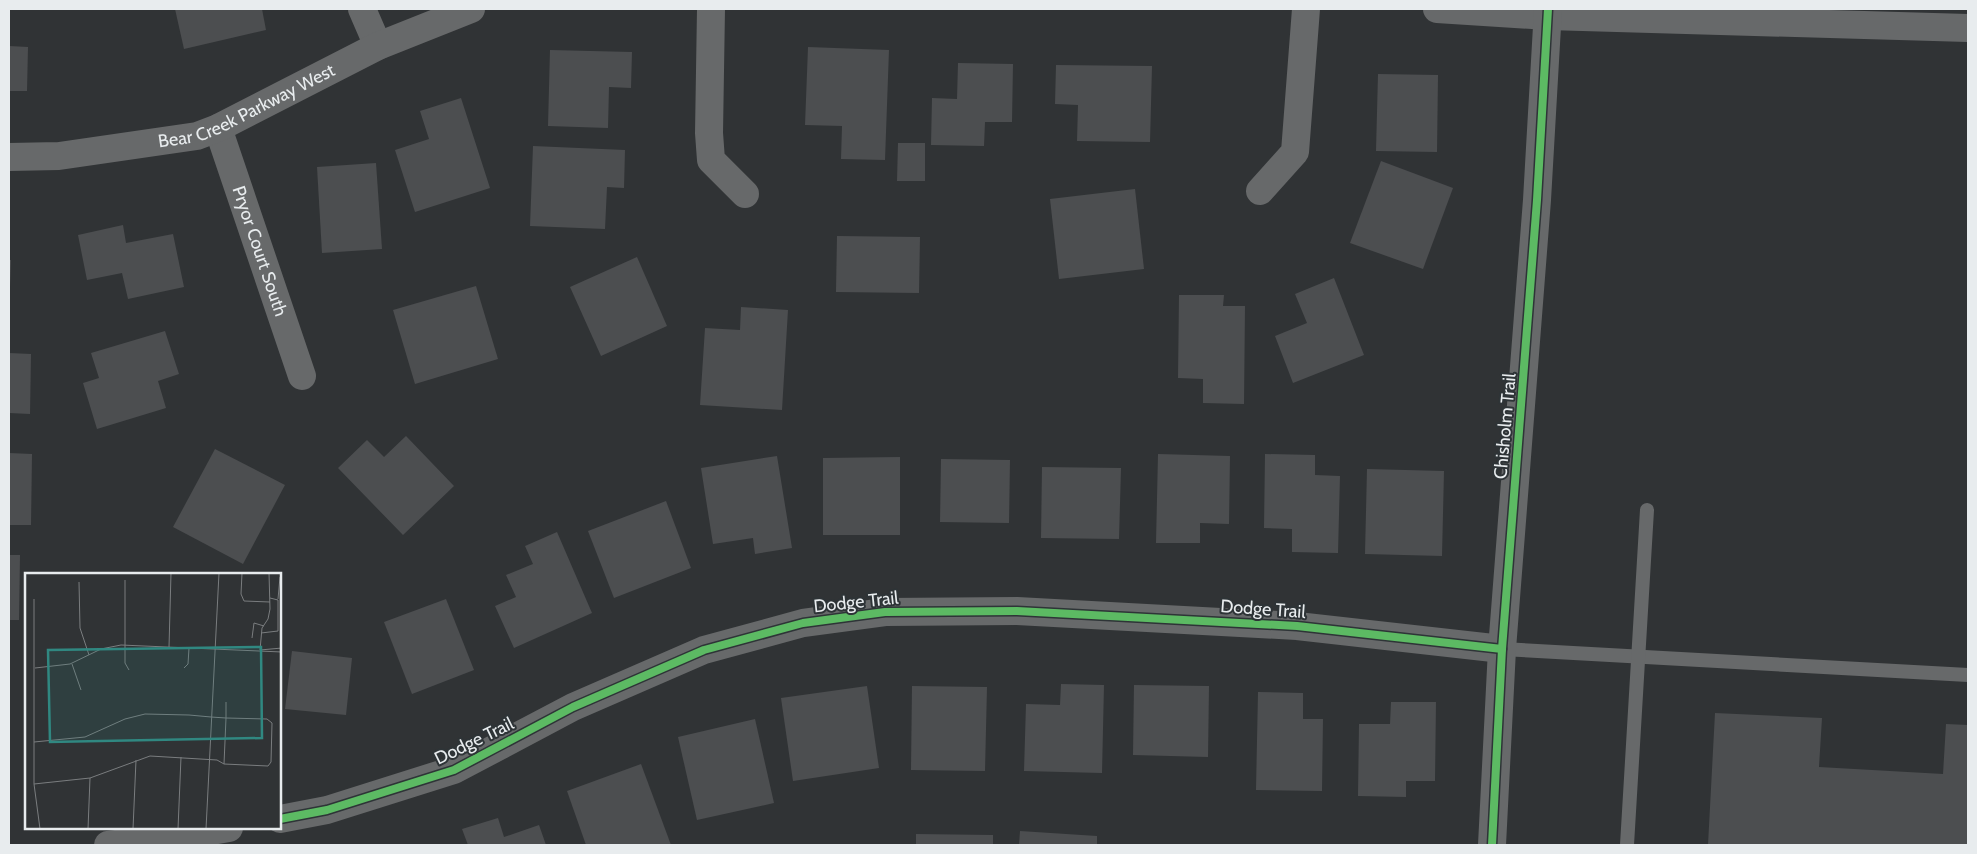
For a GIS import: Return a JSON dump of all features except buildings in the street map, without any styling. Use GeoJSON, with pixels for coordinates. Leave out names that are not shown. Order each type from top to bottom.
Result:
{"type":"FeatureCollection","features":[{"type":"Feature","properties":{"kind":"street"},"geometry":{"type":"LineString","coordinates":[[362,9],[378,46]]}},
{"type":"Feature","properties":{"kind":"street","name":"Bear Creek Parkway West"},"geometry":{"type":"LineString","coordinates":[[9,157],[59,156],[197,136],[218,128],[378,46],[472,9]]}},
{"type":"Feature","properties":{"kind":"street"},"geometry":{"type":"LineString","coordinates":[[711,9],[710,160],[745,194]]}},
{"type":"Feature","properties":{"kind":"street"},"geometry":{"type":"LineString","coordinates":[[1260,191],[1295,152],[1306,9]]}},
{"type":"Feature","properties":{"kind":"street"},"geometry":{"type":"LineString","coordinates":[[1437,9],[1968,28]]}},
{"type":"Feature","properties":{"kind":"street","name":"Chisholm Trail"},"geometry":{"type":"LineString","coordinates":[[1492,845],[1502,649],[1537,200],[1548,12]]}},
{"type":"Feature","properties":{"kind":"street","name":"Pryor Court South"},"geometry":{"type":"LineString","coordinates":[[218,128],[302,376]]}},
{"type":"Feature","properties":{"kind":"street","name":"Dodge Trail"},"geometry":{"type":"LineString","coordinates":[[281,818],[327,810],[454,770],[573,707],[704,650],[803,623],[885,612],[1017,611],[1297,626],[1502,649]]}},
{"type":"Feature","properties":{"kind":"street"},"geometry":{"type":"LineString","coordinates":[[108,845],[223,829]]}},
{"type":"Feature","properties":{"kind":"lane"},"geometry":{"type":"LineString","coordinates":[[1627,845],[1647,510]]}},
{"type":"Feature","properties":{"kind":"lane"},"geometry":{"type":"LineString","coordinates":[[1502,649],[1968,675]]}},
{"type":"Feature","properties":{"kind":"cycle path"},"geometry":{"type":"LineString","coordinates":[[1492,845],[1502,649],[1537,200],[1548,9]]}},
{"type":"Feature","properties":{"kind":"cycle path"},"geometry":{"type":"LineString","coordinates":[[281,819],[327,810],[454,770],[573,707],[704,650],[803,623],[885,612],[1017,611],[1297,626],[1502,649]]}}]}
